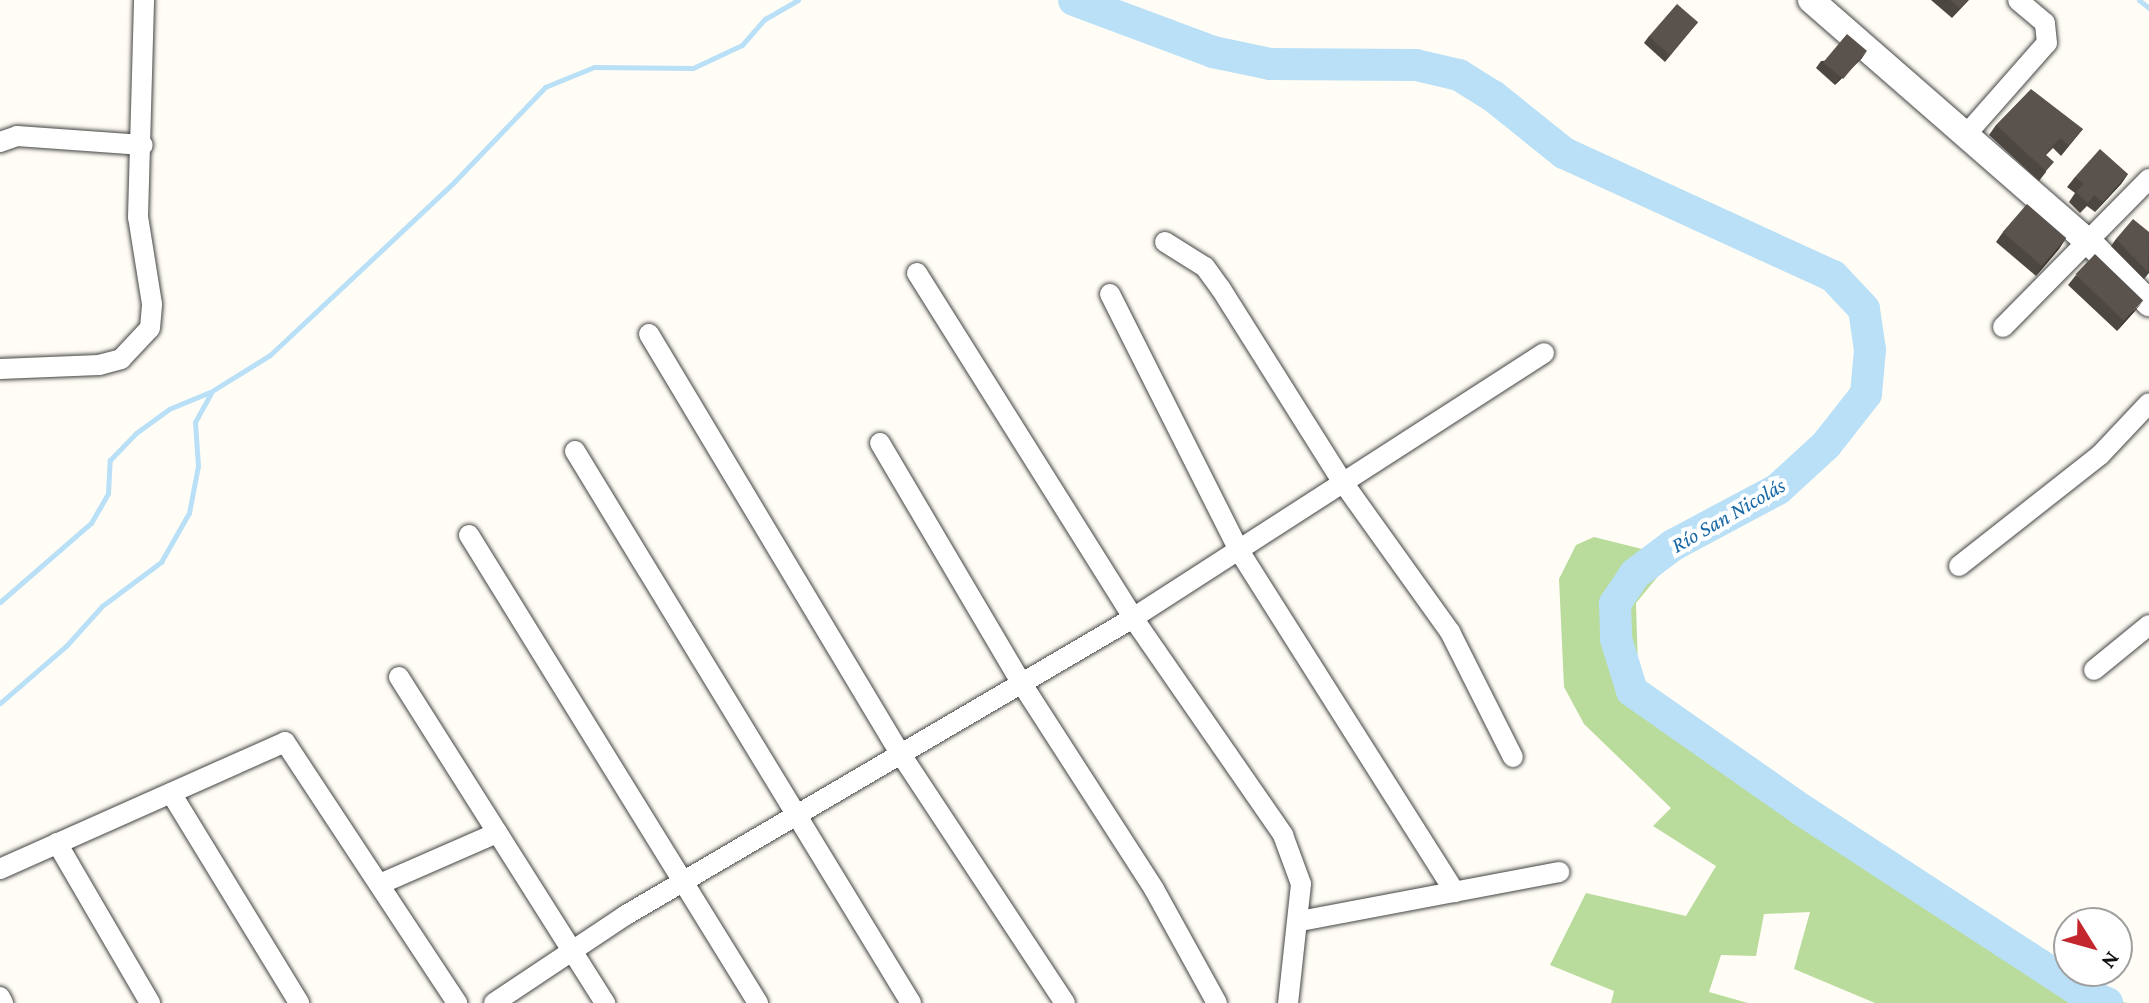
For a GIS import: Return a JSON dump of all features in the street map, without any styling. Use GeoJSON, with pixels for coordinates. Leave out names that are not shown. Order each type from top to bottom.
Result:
{"type":"FeatureCollection","features":[{"type":"Feature","properties":{"kind":"street"},"geometry":{"type":"LineString","coordinates":[[0,369],[99,365],[121,359],[150,328],[152,304],[139,232],[144,0]]}},
{"type":"Feature","properties":{"kind":"street"},"geometry":{"type":"LineString","coordinates":[[1811,0],[1964,137],[2091,244],[2149,303]]}},
{"type":"Feature","properties":{"kind":"street"},"geometry":{"type":"LineString","coordinates":[[1964,137],[2047,43],[2045,23],[2018,0]]}},
{"type":"Feature","properties":{"kind":"street"},"geometry":{"type":"LineString","coordinates":[[0,142],[17,136],[143,145]]}},
{"type":"Feature","properties":{"kind":"street"},"geometry":{"type":"LineString","coordinates":[[2003,327],[2091,244],[2149,179]]}},
{"type":"Feature","properties":{"kind":"street"},"geometry":{"type":"LineString","coordinates":[[1165,242],[1205,267],[1342,481],[1450,632],[1513,757]]}},
{"type":"Feature","properties":{"kind":"street"},"geometry":{"type":"LineString","coordinates":[[917,273],[1133,618],[1283,835],[1301,884],[1300,921],[1288,1003]]}},
{"type":"Feature","properties":{"kind":"street"},"geometry":{"type":"LineString","coordinates":[[1110,294],[1238,549],[1455,892]]}},
{"type":"Feature","properties":{"kind":"street"},"geometry":{"type":"LineString","coordinates":[[649,334],[902,756],[1065,1003]]}},
{"type":"Feature","properties":{"kind":"street"},"geometry":{"type":"LineString","coordinates":[[494,1003],[684,882],[795,820],[1133,618],[1544,353]]}},
{"type":"Feature","properties":{"kind":"street"},"geometry":{"type":"LineString","coordinates":[[1959,566],[2100,455],[2149,403]]}},
{"type":"Feature","properties":{"kind":"street"},"geometry":{"type":"LineString","coordinates":[[880,443],[1022,684],[1154,889],[1217,1003]]}},
{"type":"Feature","properties":{"kind":"street"},"geometry":{"type":"LineString","coordinates":[[575,451],[795,820],[911,1003]]}},
{"type":"Feature","properties":{"kind":"street"},"geometry":{"type":"LineString","coordinates":[[469,535],[758,1003]]}},
{"type":"Feature","properties":{"kind":"street"},"geometry":{"type":"LineString","coordinates":[[2094,670],[2149,625]]}},
{"type":"Feature","properties":{"kind":"street"},"geometry":{"type":"LineString","coordinates":[[399,677],[497,833],[575,949],[605,1003]]}},
{"type":"Feature","properties":{"kind":"street"},"geometry":{"type":"LineString","coordinates":[[0,869],[285,742],[457,1003]]}},
{"type":"Feature","properties":{"kind":"street"},"geometry":{"type":"LineString","coordinates":[[171,793],[299,1003]]}},
{"type":"Feature","properties":{"kind":"street"},"geometry":{"type":"LineString","coordinates":[[380,884],[497,833]]}},
{"type":"Feature","properties":{"kind":"street"},"geometry":{"type":"LineString","coordinates":[[57,843],[150,1003]]}},
{"type":"Feature","properties":{"kind":"street"},"geometry":{"type":"LineString","coordinates":[[1300,921],[1559,872]]}},
{"type":"Feature","properties":{"kind":"street"},"geometry":{"type":"LineString","coordinates":[[0,997],[3,1003]]}},
{"type":"Feature","properties":{"kind":"green space"},"geometry":{"type":"Polygon","coordinates":[[[1594,537],[1674,557],[1636,603],[1639,702],[1846,842],[2053,969],[2053,987],[2082,987],[2095,995],[2127,1003],[1875,1003],[1794,969],[1810,912],[1764,914],[1756,956],[1721,955],[1709,992],[1748,1003],[1611,1003],[1614,991],[1550,965],[1586,893],[1686,916],[1716,866],[1653,826],[1671,808],[1584,724],[1564,687],[1559,579],[1576,545],[1594,537]]]}},
{"type":"Feature","properties":{"kind":"building"},"geometry":{"type":"Polygon","coordinates":[[[1950,0],[1967,0],[1960,8],[1950,0]]]}},
{"type":"Feature","properties":{"kind":"building"},"geometry":{"type":"Polygon","coordinates":[[[1677,4],[1698,22],[1670,55],[1649,36],[1677,4]]]}},
{"type":"Feature","properties":{"kind":"building"},"geometry":{"type":"Polygon","coordinates":[[[1847,34],[1867,51],[1843,79],[1823,62],[1847,34]]]}},
{"type":"Feature","properties":{"kind":"building"},"geometry":{"type":"Polygon","coordinates":[[[2031,89],[2083,129],[2069,145],[2060,138],[2045,154],[2054,162],[2046,171],[1996,125],[2031,89]]]}},
{"type":"Feature","properties":{"kind":"building"},"geometry":{"type":"Polygon","coordinates":[[[2100,149],[2128,174],[2103,202],[2094,195],[2088,203],[2076,192],[2084,184],[2075,177],[2100,149]]]}},
{"type":"Feature","properties":{"kind":"building"},"geometry":{"type":"Polygon","coordinates":[[[2027,204],[2066,238],[2042,266],[2003,232],[2027,204]]]}},
{"type":"Feature","properties":{"kind":"building"},"geometry":{"type":"Polygon","coordinates":[[[2133,219],[2149,232],[2148,272],[2116,239],[2133,219]]]}},
{"type":"Feature","properties":{"kind":"building"},"geometry":{"type":"Polygon","coordinates":[[[2095,254],[2143,301],[2124,321],[2076,274],[2095,254]]]}},
{"type":"Feature","properties":{"kind":"waterway"},"geometry":{"type":"LineString","coordinates":[[0,703],[66,646],[102,606],[161,562],[189,513],[198,466],[195,422],[212,391],[270,355],[455,181],[545,87],[594,67],[693,68],[742,45],[765,19],[798,0]]}},
{"type":"Feature","properties":{"kind":"waterway","name":"Río San Nicolás"},"geometry":{"type":"LineString","coordinates":[[1074,0],[1213,52],[1270,64],[1416,65],[1459,75],[1493,96],[1564,153],[1833,276],[1864,309],[1870,350],[1866,394],[1826,445],[1778,489],[1673,545],[1635,574],[1615,604],[1616,639],[1632,691],[1802,810],[2078,990],[2107,1003]]}},
{"type":"Feature","properties":{"kind":"waterway"},"geometry":{"type":"LineString","coordinates":[[2139,0],[2149,8]]}},
{"type":"Feature","properties":{"kind":"waterway"},"geometry":{"type":"LineString","coordinates":[[0,602],[91,523],[108,493],[110,460],[136,433],[169,409],[210,392]]}}]}
